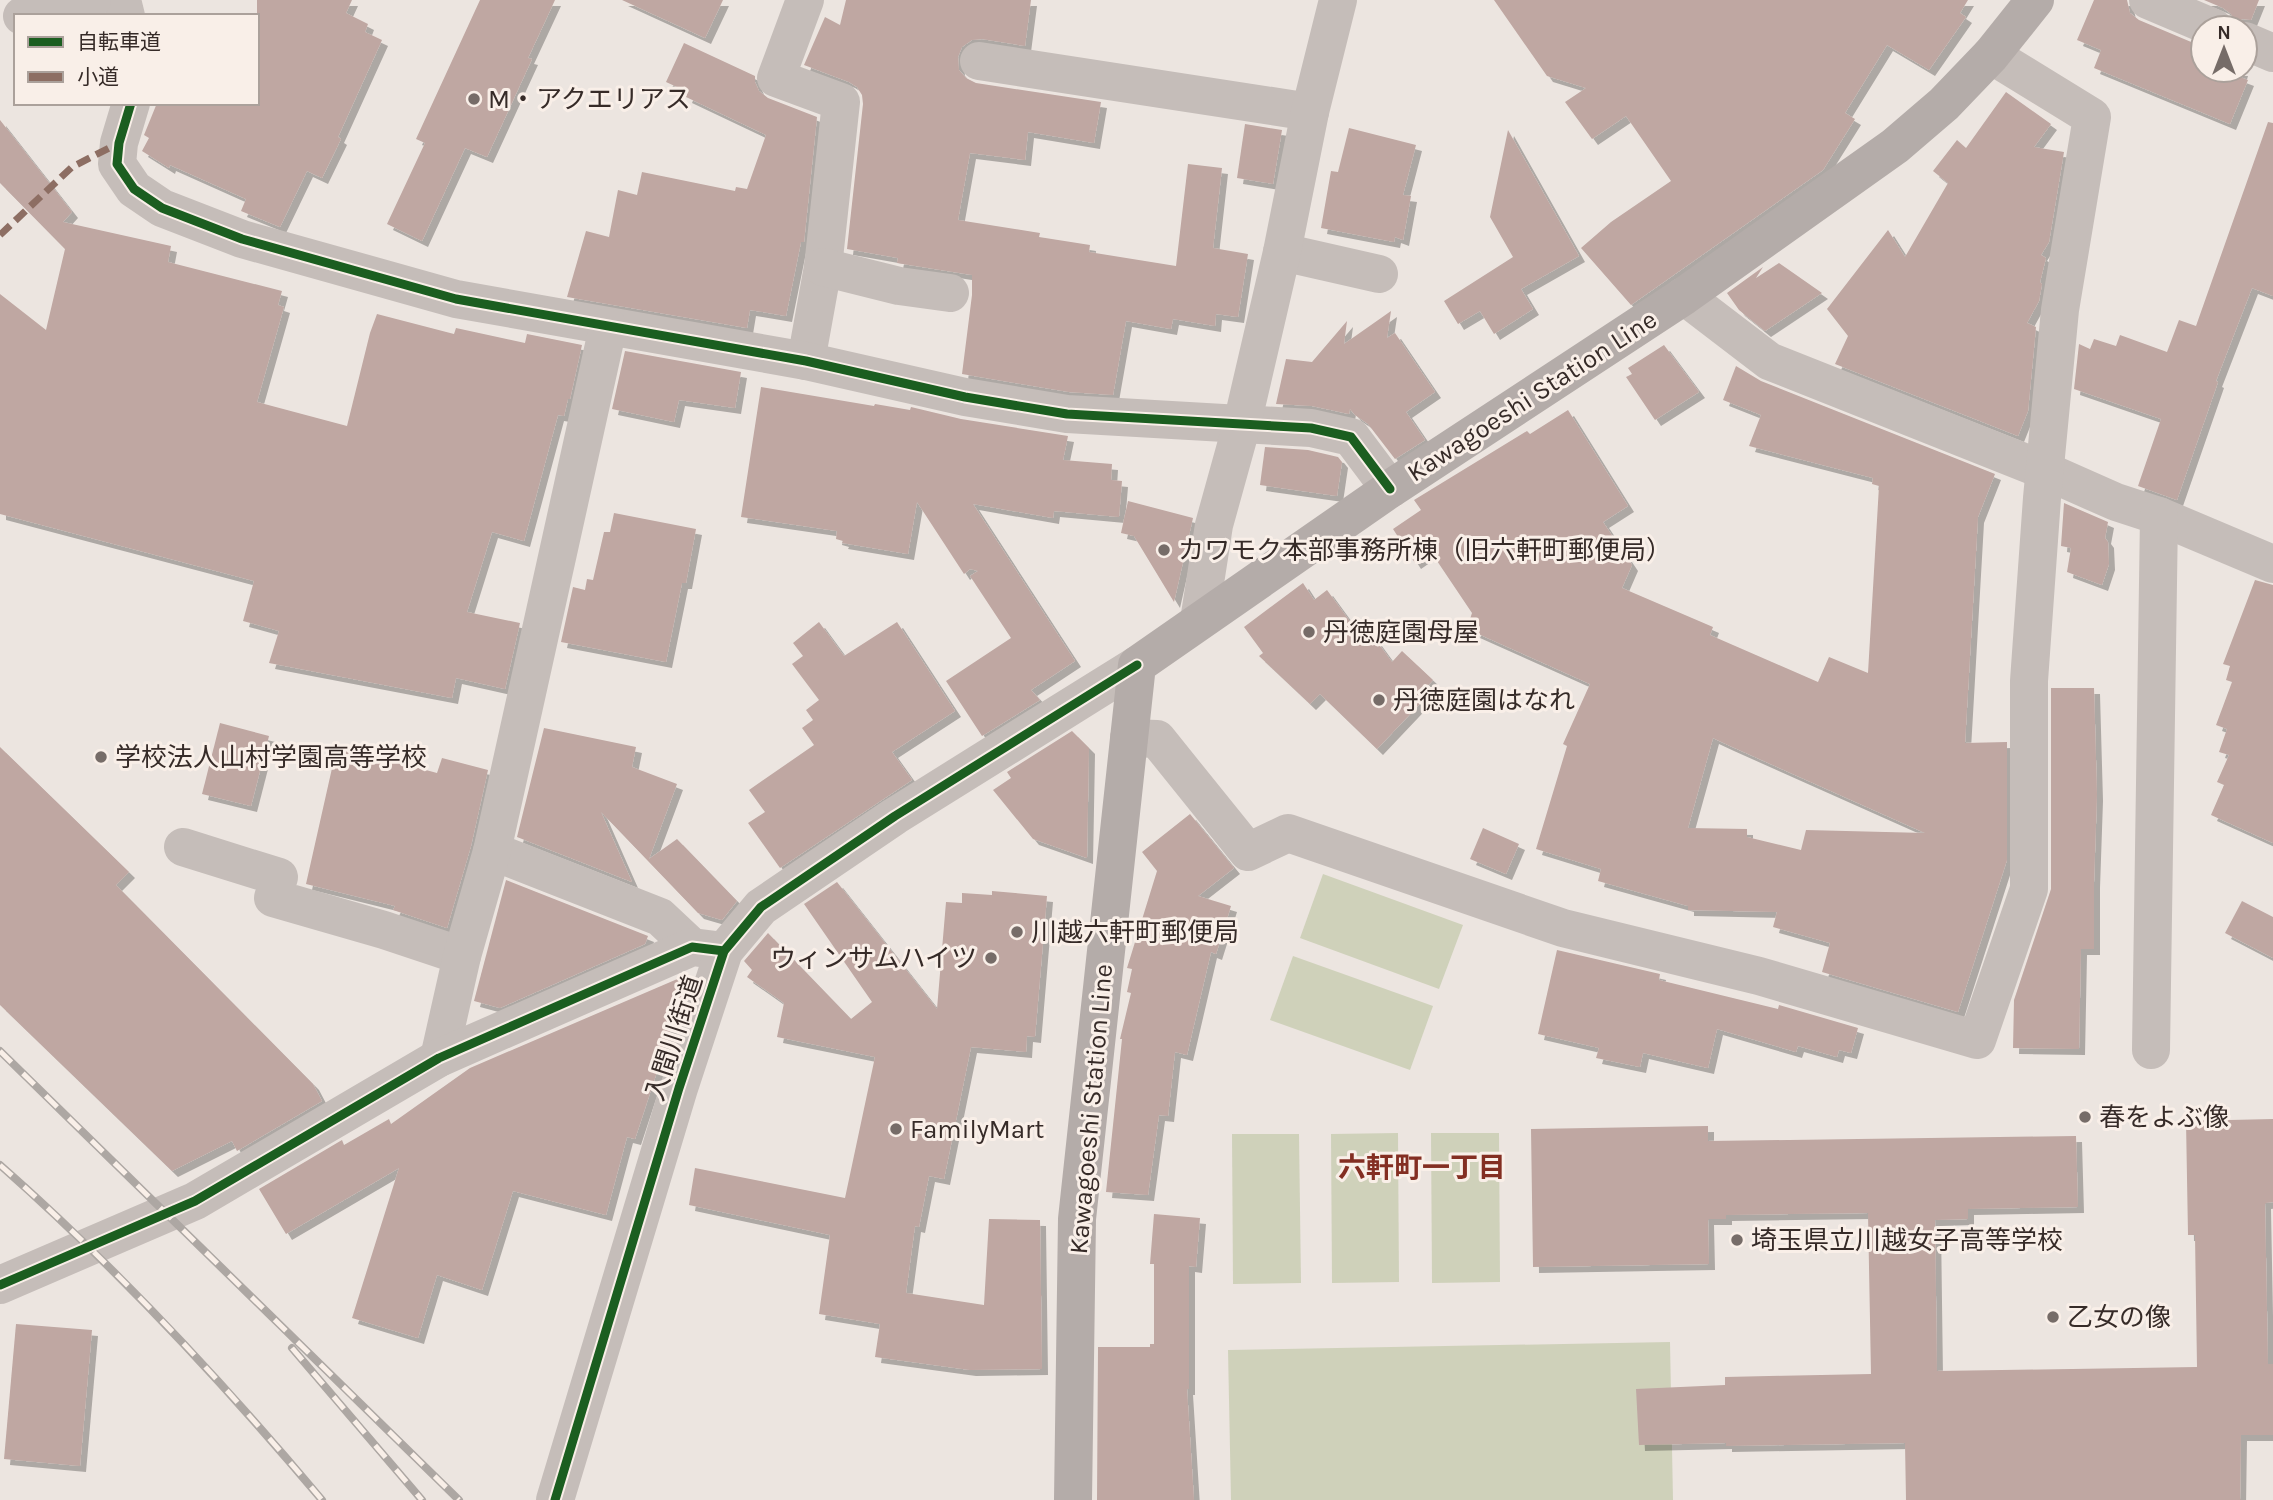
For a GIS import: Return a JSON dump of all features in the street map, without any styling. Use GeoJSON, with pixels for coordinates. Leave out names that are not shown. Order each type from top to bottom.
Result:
{"type":"FeatureCollection","features":[{"type":"Feature","properties":{"kind":"main road","name":"Kawagoeshi Station Line"},"geometry":{"type":"LineString","coordinates":[[1073,1500],[1077,1219],[1137,665],[1390,489],[1684,296],[1895,146],[1944,104],[1992,55],[2035,0]]}},
{"type":"Feature","properties":{"kind":"street"},"geometry":{"type":"LineString","coordinates":[[31,14],[92,0]]}},
{"type":"Feature","properties":{"kind":"street"},"geometry":{"type":"LineString","coordinates":[[805,0],[776,78],[841,102],[823,267],[806,361]]}},
{"type":"Feature","properties":{"kind":"street"},"geometry":{"type":"LineString","coordinates":[[1199,621],[1214,525],[1242,424],[1282,252],[1310,112],[1338,0]]}},
{"type":"Feature","properties":{"kind":"street"},"geometry":{"type":"LineString","coordinates":[[2148,0],[2189,17]]}},
{"type":"Feature","properties":{"kind":"street"},"geometry":{"type":"LineString","coordinates":[[1129,738],[1157,739],[1248,852],[1288,833],[1563,928],[1759,976],[1977,1040],[2029,888],[2029,681],[2042,498],[2060,310],[2092,117],[1992,55]]}},
{"type":"Feature","properties":{"kind":"street"},"geometry":{"type":"LineString","coordinates":[[979,61],[1310,112]]}},
{"type":"Feature","properties":{"kind":"street"},"geometry":{"type":"LineString","coordinates":[[130,105],[118,143],[117,164],[134,189],[162,208],[242,239],[456,299],[806,361],[965,397],[1067,414],[1311,428],[1351,438],[1390,489]]}},
{"type":"Feature","properties":{"kind":"street"},"geometry":{"type":"LineString","coordinates":[[1282,252],[1379,274]]}},
{"type":"Feature","properties":{"kind":"street"},"geometry":{"type":"LineString","coordinates":[[823,267],[898,286],[950,293]]}},
{"type":"Feature","properties":{"kind":"street"},"geometry":{"type":"LineString","coordinates":[[1684,296],[1769,361],[2273,564]]}},
{"type":"Feature","properties":{"kind":"street"},"geometry":{"type":"LineString","coordinates":[[439,1058],[462,956],[492,851],[608,327]]}},
{"type":"Feature","properties":{"kind":"street"},"geometry":{"type":"LineString","coordinates":[[2151,1050],[2159,516]]}},
{"type":"Feature","properties":{"kind":"street","name":"入間川街道"},"geometry":{"type":"LineString","coordinates":[[555,1500],[679,1088],[708,949],[761,907],[895,816],[1137,665]]}},
{"type":"Feature","properties":{"kind":"street"},"geometry":{"type":"LineString","coordinates":[[183,847],[279,877],[273,898],[462,956]]}},
{"type":"Feature","properties":{"kind":"street"},"geometry":{"type":"LineString","coordinates":[[492,851],[660,917],[708,949]]}},
{"type":"Feature","properties":{"kind":"street"},"geometry":{"type":"LineString","coordinates":[[0,1285],[195,1200],[439,1058],[708,949]]}},
{"type":"Feature","properties":{"kind":"green space"},"geometry":{"type":"Polygon","coordinates":[[[1323,874],[1463,925],[1439,989],[1300,938],[1323,874]]]}},
{"type":"Feature","properties":{"kind":"green space"},"geometry":{"type":"Polygon","coordinates":[[[1293,956],[1433,1006],[1410,1070],[1270,1020],[1293,956]]]}},
{"type":"Feature","properties":{"kind":"green space"},"geometry":{"type":"Polygon","coordinates":[[[1398,1133],[1399,1282],[1332,1283],[1331,1134],[1398,1133]]]}},
{"type":"Feature","properties":{"kind":"green space"},"geometry":{"type":"Polygon","coordinates":[[[1431,1133],[1499,1133],[1500,1282],[1432,1283],[1431,1133]]]}},
{"type":"Feature","properties":{"kind":"green space"},"geometry":{"type":"Polygon","coordinates":[[[1232,1134],[1299,1134],[1301,1283],[1233,1284],[1232,1134]]]}},
{"type":"Feature","properties":{"kind":"green space"},"geometry":{"type":"Polygon","coordinates":[[[1670,1342],[1673,1500],[1231,1500],[1228,1350],[1670,1342]]]}},
{"type":"Feature","properties":{"kind":"building"},"geometry":{"type":"Polygon","coordinates":[[[257,0],[352,0],[346,13],[368,24],[365,32],[382,40],[322,178],[307,171],[280,227],[241,211],[246,199],[170,165],[169,168],[142,151],[149,138],[144,135],[156,105],[259,105],[257,0]]]}},
{"type":"Feature","properties":{"kind":"building","name":"M・アクエリアス"},"geometry":{"type":"Polygon","coordinates":[[[480,0],[555,0],[528,58],[532,59],[487,157],[465,148],[422,241],[387,224],[425,143],[416,139],[480,0]]]}},
{"type":"Feature","properties":{"kind":"building"},"geometry":{"type":"Polygon","coordinates":[[[622,0],[723,0],[705,38],[622,0]]]}},
{"type":"Feature","properties":{"kind":"building"},"geometry":{"type":"Polygon","coordinates":[[[846,0],[1031,0],[1025,46],[982,39],[972,40],[962,47],[958,57],[959,70],[966,78],[976,83],[1101,102],[1094,143],[1028,132],[1025,160],[970,153],[958,220],[1040,233],[1039,237],[1090,245],[1089,252],[1176,266],[1188,164],[1222,168],[1213,248],[1248,254],[1238,317],[1216,314],[1215,326],[1173,319],[1171,329],[1126,321],[1113,395],[1069,392],[962,374],[972,275],[897,263],[898,258],[847,249],[862,95],[857,87],[849,82],[804,65],[825,17],[840,25],[846,0]]]}},
{"type":"Feature","properties":{"kind":"building"},"geometry":{"type":"Polygon","coordinates":[[[1494,0],[1968,0],[1960,13],[1966,17],[1929,70],[1887,45],[1845,113],[1855,119],[1823,170],[1631,305],[1581,248],[1611,222],[1671,181],[1626,116],[1592,139],[1565,102],[1586,88],[1547,76],[1494,0]]]}},
{"type":"Feature","properties":{"kind":"building"},"geometry":{"type":"Polygon","coordinates":[[[2094,0],[2127,0],[2130,13],[2139,20],[2189,41],[2189,84],[2246,84],[2230,124],[2094,68],[2101,50],[2077,40],[2094,0]]]}},
{"type":"Feature","properties":{"kind":"building"},"geometry":{"type":"Polygon","coordinates":[[[2204,0],[2259,0],[2253,14],[2231,14],[2204,0]]]}},
{"type":"Feature","properties":{"kind":"building"},"geometry":{"type":"Polygon","coordinates":[[[684,43],[755,76],[759,91],[768,98],[817,117],[804,242],[801,242],[786,316],[750,310],[747,328],[567,297],[586,231],[609,237],[618,190],[637,195],[642,172],[735,191],[736,187],[747,189],[766,135],[686,97],[688,92],[666,82],[684,43]]]}},
{"type":"Feature","properties":{"kind":"building"},"geometry":{"type":"Polygon","coordinates":[[[2006,92],[2051,124],[2034,147],[2064,152],[2049,242],[2041,255],[2046,258],[2039,301],[2027,323],[2036,327],[2028,411],[2018,436],[1835,364],[1848,336],[1827,309],[1888,230],[1905,257],[1948,183],[1933,171],[1957,140],[1966,148],[2006,92]]]}},
{"type":"Feature","properties":{"kind":"building"},"geometry":{"type":"Polygon","coordinates":[[[0,120],[72,212],[63,222],[171,246],[168,262],[282,291],[278,305],[284,307],[257,402],[347,426],[377,314],[454,334],[456,328],[525,343],[527,334],[582,345],[570,399],[564,416],[558,415],[524,541],[492,532],[467,612],[520,623],[505,689],[456,678],[452,698],[269,663],[279,631],[243,621],[254,581],[0,514],[0,294],[46,330],[65,249],[0,183],[0,120]]]}},
{"type":"Feature","properties":{"kind":"building"},"geometry":{"type":"Polygon","coordinates":[[[2268,122],[2273,123],[2273,296],[2252,288],[2216,381],[2218,382],[2177,500],[2138,486],[2161,419],[2074,389],[2079,344],[2090,349],[2094,339],[2116,346],[2120,335],[2167,352],[2179,320],[2196,326],[2268,122]]]}},
{"type":"Feature","properties":{"kind":"building"},"geometry":{"type":"Polygon","coordinates":[[[1245,124],[1282,130],[1273,184],[1237,178],[1245,124]]]}},
{"type":"Feature","properties":{"kind":"building"},"geometry":{"type":"Polygon","coordinates":[[[1349,128],[1416,145],[1403,195],[1411,196],[1403,240],[1395,237],[1394,242],[1321,228],[1331,171],[1338,172],[1349,128]]]}},
{"type":"Feature","properties":{"kind":"building"},"geometry":{"type":"Polygon","coordinates":[[[1508,130],[1579,256],[1521,289],[1533,309],[1494,334],[1480,311],[1458,324],[1444,301],[1513,257],[1490,217],[1508,130]]]}},
{"type":"Feature","properties":{"kind":"building"},"geometry":{"type":"Polygon","coordinates":[[[1779,263],[1822,293],[1765,331],[1739,310],[1727,293],[1763,267],[1756,278],[1779,263]]]}},
{"type":"Feature","properties":{"kind":"building"},"geometry":{"type":"Polygon","coordinates":[[[1391,311],[1387,338],[1395,333],[1435,392],[1406,412],[1425,440],[1395,459],[1368,424],[1350,409],[1349,414],[1312,406],[1276,404],[1286,359],[1312,362],[1347,321],[1344,344],[1391,311]]]}},
{"type":"Feature","properties":{"kind":"building"},"geometry":{"type":"Polygon","coordinates":[[[1664,345],[1699,392],[1655,420],[1626,377],[1632,374],[1628,368],[1664,345]]]}},
{"type":"Feature","properties":{"kind":"building"},"geometry":{"type":"Polygon","coordinates":[[[625,351],[741,372],[735,408],[679,400],[674,422],[612,409],[625,351]]]}},
{"type":"Feature","properties":{"kind":"building"},"geometry":{"type":"Polygon","coordinates":[[[1736,366],[1761,381],[1995,474],[1978,517],[1965,743],[2007,742],[2007,860],[1958,1012],[1822,972],[1830,943],[1773,927],[1777,912],[1688,910],[1688,906],[1598,881],[1601,869],[1536,849],[1567,746],[1563,744],[1590,684],[1474,632],[1476,628],[1469,622],[1472,613],[1431,552],[1415,563],[1393,529],[1421,510],[1414,500],[1527,431],[1530,434],[1568,410],[1628,506],[1603,522],[1632,565],[1622,588],[1713,627],[1710,635],[1818,682],[1829,657],[1868,673],[1879,486],[1872,484],[1873,478],[1749,446],[1761,415],[1723,400],[1736,366]],[[1713,738],[1688,828],[1747,829],[1747,837],[1801,850],[1806,830],[1925,833],[1713,738]]]}},
{"type":"Feature","properties":{"kind":"building"},"geometry":{"type":"Polygon","coordinates":[[[761,387],[874,406],[910,410],[911,407],[961,419],[1068,436],[1063,460],[1112,464],[1111,480],[1122,481],[1119,517],[1054,511],[1053,518],[973,504],[1075,661],[1031,690],[1040,700],[982,736],[946,681],[1011,638],[970,576],[978,571],[970,569],[964,574],[917,502],[908,554],[842,543],[843,541],[836,539],[837,531],[741,517],[761,387]]]}},
{"type":"Feature","properties":{"kind":"building"},"geometry":{"type":"Polygon","coordinates":[[[1265,447],[1308,450],[1338,457],[1342,462],[1337,496],[1260,485],[1265,447]]]}},
{"type":"Feature","properties":{"kind":"building","name":"カワモク本部事務所棟（旧六軒町郵便局）"},"geometry":{"type":"Polygon","coordinates":[[[1128,501],[1193,518],[1174,602],[1134,536],[1121,533],[1128,501]]]}},
{"type":"Feature","properties":{"kind":"building"},"geometry":{"type":"Polygon","coordinates":[[[2064,503],[2108,522],[2105,538],[2108,542],[2109,564],[2102,585],[2067,572],[2071,548],[2061,546],[2064,503]]]}},
{"type":"Feature","properties":{"kind":"building"},"geometry":{"type":"Polygon","coordinates":[[[614,513],[696,529],[686,583],[682,583],[666,662],[561,642],[573,587],[585,590],[587,579],[593,580],[604,532],[610,532],[614,513]]]}},
{"type":"Feature","properties":{"kind":"building"},"geometry":{"type":"Polygon","coordinates":[[[2255,580],[2273,585],[2273,843],[2211,815],[2224,785],[2217,782],[2229,755],[2219,752],[2227,729],[2216,725],[2232,682],[2226,680],[2230,666],[2223,664],[2255,580]]]}},
{"type":"Feature","properties":{"kind":"building"},"geometry":{"type":"Polygon","coordinates":[[[1303,583],[1314,600],[1327,590],[1354,627],[1362,621],[1392,662],[1402,651],[1433,680],[1425,689],[1430,693],[1377,749],[1320,694],[1310,704],[1259,656],[1263,653],[1244,627],[1303,583]]]}},
{"type":"Feature","properties":{"kind":"building"},"geometry":{"type":"Polygon","coordinates":[[[819,622],[844,656],[897,622],[955,711],[892,752],[912,780],[780,868],[748,823],[765,812],[749,790],[814,745],[802,728],[813,720],[806,710],[819,700],[792,664],[803,656],[793,643],[819,622]]]}},
{"type":"Feature","properties":{"kind":"building"},"geometry":{"type":"Polygon","coordinates":[[[2051,688],[2094,688],[2097,795],[2094,949],[2081,949],[2079,1049],[2013,1048],[2014,1000],[2051,889],[2051,688]]]}},
{"type":"Feature","properties":{"kind":"building"},"geometry":{"type":"Polygon","coordinates":[[[220,723],[269,736],[251,806],[202,794],[220,723]]]}},
{"type":"Feature","properties":{"kind":"building"},"geometry":{"type":"Polygon","coordinates":[[[544,728],[636,747],[632,767],[677,784],[649,859],[677,839],[737,901],[722,920],[698,913],[601,812],[632,882],[517,837],[544,728]]]}},
{"type":"Feature","properties":{"kind":"building"},"geometry":{"type":"Polygon","coordinates":[[[1072,731],[1089,748],[1087,858],[1033,839],[993,790],[1011,778],[1007,772],[1072,731]]]}},
{"type":"Feature","properties":{"kind":"building"},"geometry":{"type":"Polygon","coordinates":[[[337,746],[437,773],[442,758],[488,770],[471,846],[447,928],[393,910],[395,906],[306,884],[337,746]]]}},
{"type":"Feature","properties":{"kind":"building"},"geometry":{"type":"Polygon","coordinates":[[[0,747],[129,872],[116,885],[313,1084],[322,1101],[237,1151],[232,1141],[172,1171],[0,1005],[0,747]]]}},
{"type":"Feature","properties":{"kind":"building"},"geometry":{"type":"Polygon","coordinates":[[[1190,814],[1234,868],[1198,896],[1231,906],[1216,954],[1211,952],[1187,1055],[1175,1052],[1168,1116],[1159,1115],[1148,1195],[1106,1192],[1120,1039],[1131,993],[1127,992],[1132,969],[1127,968],[1157,871],[1142,852],[1190,814]]]}},
{"type":"Feature","properties":{"kind":"building"},"geometry":{"type":"Polygon","coordinates":[[[1483,828],[1519,844],[1506,874],[1470,859],[1483,828]]]}},
{"type":"Feature","properties":{"kind":"building"},"geometry":{"type":"Polygon","coordinates":[[[506,880],[648,936],[645,944],[500,1008],[474,1001],[506,880]]]}},
{"type":"Feature","properties":{"kind":"building"},"geometry":{"type":"Polygon","coordinates":[[[837,882],[937,1009],[946,902],[962,903],[962,893],[992,895],[992,891],[1047,896],[1035,1037],[1027,1036],[1026,1052],[971,1047],[944,1179],[929,1176],[919,1227],[915,1226],[906,1293],[984,1305],[989,1219],[1040,1220],[1042,1369],[970,1370],[875,1357],[880,1324],[819,1314],[830,1235],[689,1205],[695,1168],[845,1198],[875,1057],[777,1037],[784,1003],[747,977],[752,970],[744,961],[768,933],[851,1019],[872,1002],[804,904],[837,882]]]}},
{"type":"Feature","properties":{"kind":"building"},"geometry":{"type":"Polygon","coordinates":[[[2242,901],[2273,917],[2273,958],[2225,933],[2242,901]]]}},
{"type":"Feature","properties":{"kind":"building"},"geometry":{"type":"Polygon","coordinates":[[[1557,950],[1660,974],[1659,980],[1778,1009],[1779,1005],[1858,1028],[1851,1053],[1839,1050],[1837,1057],[1798,1046],[1796,1052],[1717,1029],[1708,1068],[1643,1053],[1640,1067],[1596,1058],[1599,1048],[1538,1034],[1557,950]]]}},
{"type":"Feature","properties":{"kind":"building"},"geometry":{"type":"Polygon","coordinates":[[[689,974],[635,1139],[627,1137],[606,1215],[513,1191],[482,1290],[437,1275],[418,1338],[352,1318],[399,1168],[286,1234],[259,1189],[342,1140],[344,1145],[389,1119],[391,1124],[470,1068],[689,974]]]}},
{"type":"Feature","properties":{"kind":"building"},"geometry":{"type":"Polygon","coordinates":[[[2273,1119],[2273,1202],[2265,1203],[2268,1364],[2273,1364],[2273,1435],[2241,1435],[2240,1500],[1906,1500],[1905,1443],[1639,1445],[1636,1389],[1725,1385],[1725,1377],[1871,1374],[1868,1213],[1726,1215],[1726,1219],[1708,1219],[1709,1264],[1533,1267],[1531,1129],[1708,1126],[1708,1141],[2076,1136],[2078,1207],[1968,1209],[1968,1219],[1935,1220],[1937,1371],[2197,1367],[2195,1235],[2188,1235],[2186,1121],[2273,1119]]]}},
{"type":"Feature","properties":{"kind":"building"},"geometry":{"type":"Polygon","coordinates":[[[1154,1214],[1200,1218],[1196,1267],[1189,1266],[1187,1389],[1194,1500],[1097,1500],[1098,1347],[1150,1347],[1150,1344],[1154,1344],[1154,1264],[1150,1264],[1154,1214]]]}},
{"type":"Feature","properties":{"kind":"building"},"geometry":{"type":"Polygon","coordinates":[[[16,1324],[92,1330],[80,1466],[4,1459],[16,1324]]]}},
{"type":"Feature","properties":{"kind":"railway"},"geometry":{"type":"LineString","coordinates":[[0,1051],[459,1500]]}},
{"type":"Feature","properties":{"kind":"railway"},"geometry":{"type":"LineString","coordinates":[[0,1165],[86,1244],[167,1326],[322,1500]]}},
{"type":"Feature","properties":{"kind":"railway"},"geometry":{"type":"LineString","coordinates":[[292,1348],[422,1500]]}},
{"type":"Feature","properties":{"kind":"marked path"},"geometry":{"type":"LineString","coordinates":[[0,235],[72,167],[119,143]]}},
{"type":"Feature","properties":{"kind":"cycle path"},"geometry":{"type":"LineString","coordinates":[[130,105],[119,143],[117,164],[134,189],[162,208],[242,239],[456,299],[806,361],[965,397],[1067,414],[1311,428],[1351,437],[1390,489]]}},
{"type":"Feature","properties":{"kind":"cycle path"},"geometry":{"type":"LineString","coordinates":[[555,1500],[679,1088],[724,951],[761,907],[895,816],[1137,665]]}},
{"type":"Feature","properties":{"kind":"cycle path"},"geometry":{"type":"LineString","coordinates":[[0,1285],[195,1201],[439,1058],[692,947],[724,951]]}},
{"type":"Feature","properties":{"kind":"place","name":"M・アクエリアス"},"geometry":{"type":"Point","coordinates":[474,99]}},
{"type":"Feature","properties":{"kind":"place","name":"カワモク本部事務所棟（旧六軒町郵便局）"},"geometry":{"type":"Point","coordinates":[1164,550]}},
{"type":"Feature","properties":{"kind":"place","name":"丹徳庭園母屋"},"geometry":{"type":"Point","coordinates":[1309,632]}},
{"type":"Feature","properties":{"kind":"place","name":"丹徳庭園はなれ"},"geometry":{"type":"Point","coordinates":[1379,700]}},
{"type":"Feature","properties":{"kind":"place","name":"学校法人山村学園高等学校"},"geometry":{"type":"Point","coordinates":[101,757]}},
{"type":"Feature","properties":{"kind":"place","name":"川越六軒町郵便局"},"geometry":{"type":"Point","coordinates":[1017,932]}},
{"type":"Feature","properties":{"kind":"place","name":"ウィンサムハイツ"},"geometry":{"type":"Point","coordinates":[991,958]}},
{"type":"Feature","properties":{"kind":"place","name":"春をよぶ像"},"geometry":{"type":"Point","coordinates":[2085,1117]}},
{"type":"Feature","properties":{"kind":"place","name":"FamilyMart"},"geometry":{"type":"Point","coordinates":[896,1129]}},
{"type":"Feature","properties":{"kind":"place","name":"埼玉県立川越女子高等学校"},"geometry":{"type":"Point","coordinates":[1737,1240]}},
{"type":"Feature","properties":{"kind":"place","name":"乙女の像"},"geometry":{"type":"Point","coordinates":[2053,1317]}},
{"type":"Feature","properties":{"kind":"district","name":"六軒町一丁目"},"geometry":{"type":"Point","coordinates":[1422,1167]}}]}
